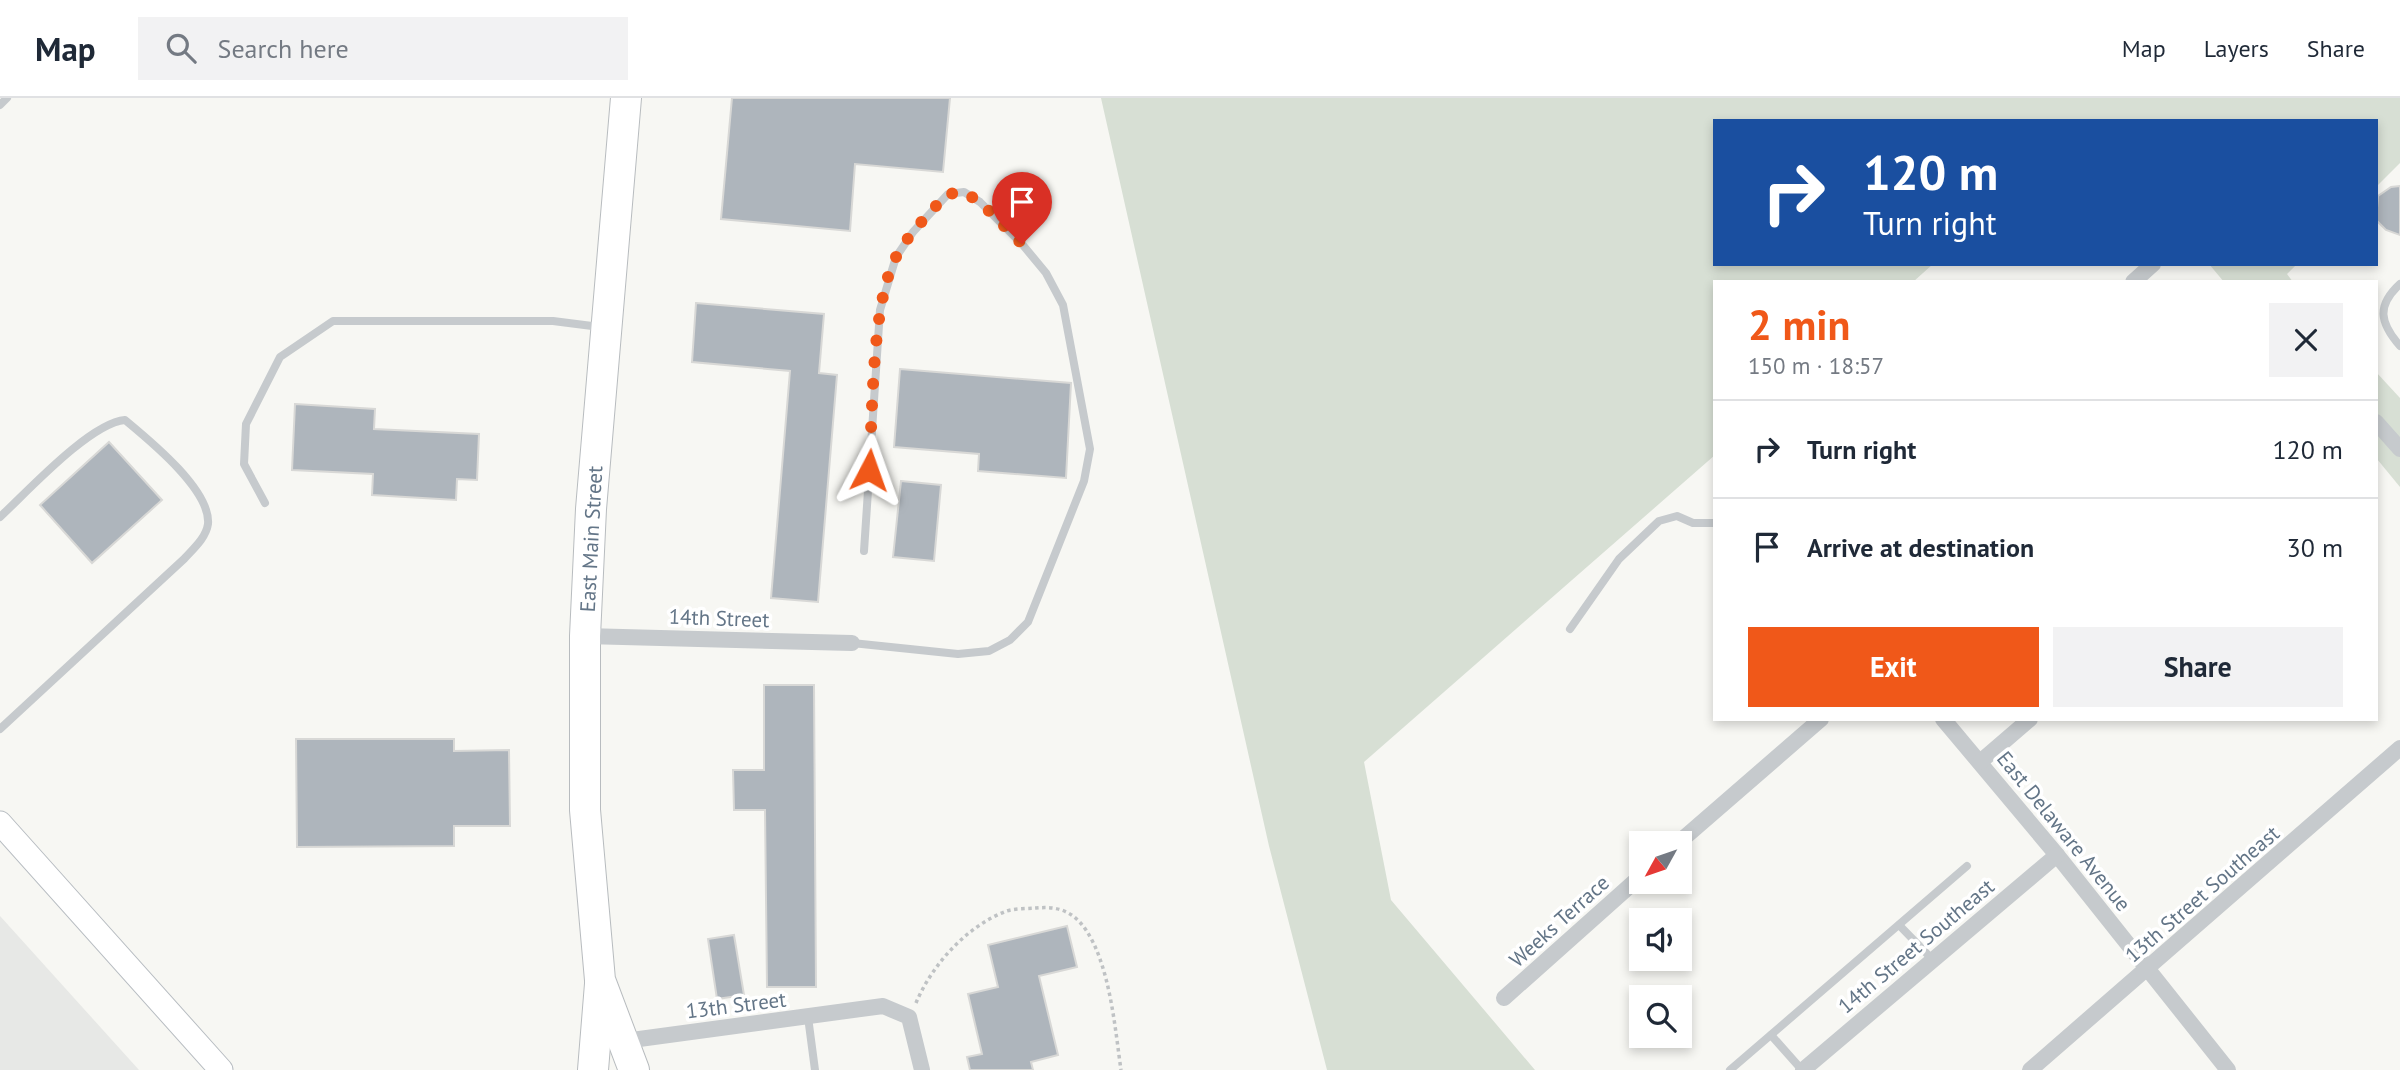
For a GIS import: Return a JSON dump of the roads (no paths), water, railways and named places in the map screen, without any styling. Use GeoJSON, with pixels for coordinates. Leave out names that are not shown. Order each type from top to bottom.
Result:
{"type":"FeatureCollection","features":[{"type":"Feature","properties":{"kind":"highway","name":"East Main Street"},"geometry":{"type":"LineString","coordinates":[[593,1058],[600,980],[585,810],[585,636],[591,509],[626,98]]}},
{"type":"Feature","properties":{"kind":"highway","name":"East Main Street"},"geometry":{"type":"LineString","coordinates":[[600,980],[634,1070]]}},
{"type":"Feature","properties":{"kind":"main road"},"geometry":{"type":"LineString","coordinates":[[0,823],[221,1070]]}},
{"type":"Feature","properties":{"kind":"street"},"geometry":{"type":"LineString","coordinates":[[2135,280],[2151,266]]}},
{"type":"Feature","properties":{"kind":"street"},"geometry":{"type":"LineString","coordinates":[[2378,424],[2400,449]]}},
{"type":"Feature","properties":{"kind":"street","name":"14th Street"},"geometry":{"type":"LineString","coordinates":[[585,636],[852,643]]}},
{"type":"Feature","properties":{"kind":"street"},"geometry":{"type":"LineString","coordinates":[[1692,831],[1819,721]]}},
{"type":"Feature","properties":{"kind":"street","name":"East Delaware Avenue"},"geometry":{"type":"LineString","coordinates":[[1945,721],[2149,968],[2228,1070]]}},
{"type":"Feature","properties":{"kind":"street"},"geometry":{"type":"LineString","coordinates":[[1980,762],[2028,721]]}},
{"type":"Feature","properties":{"kind":"street","name":"13th Street Southeast"},"geometry":{"type":"LineString","coordinates":[[2030,1070],[2400,748]]}},
{"type":"Feature","properties":{"kind":"street","name":"14th Street Southeast"},"geometry":{"type":"LineString","coordinates":[[1803,1070],[2057,855]]}},
{"type":"Feature","properties":{"kind":"street","name":"Weeks Terrace"},"geometry":{"type":"LineString","coordinates":[[1504,998],[1629,887]]}},
{"type":"Feature","properties":{"kind":"street","name":"13th Street"},"geometry":{"type":"LineString","coordinates":[[593,1058],[625,1041],[883,1006],[909,1017],[922,1070]]}},
{"type":"Feature","properties":{"kind":"lane"},"geometry":{"type":"LineString","coordinates":[[0,105],[7,98]]}},
{"type":"Feature","properties":{"kind":"lane"},"geometry":{"type":"LineString","coordinates":[[852,643],[958,654],[989,651],[1010,640],[1028,622],[1083,481],[1090,449],[1063,305],[1046,273],[1022,244],[980,202],[964,192],[947,194],[920,224],[896,257],[887,278],[880,310],[864,551]]}},
{"type":"Feature","properties":{"kind":"lane"},"geometry":{"type":"LineString","coordinates":[[2400,284],[2388,295],[2384,312],[2385,328],[2400,345]]}},
{"type":"Feature","properties":{"kind":"lane"},"geometry":{"type":"LineString","coordinates":[[265,503],[244,464],[246,424],[280,357],[316,330],[333,321],[553,321],[607,328]]}},
{"type":"Feature","properties":{"kind":"lane"},"geometry":{"type":"LineString","coordinates":[[0,517],[90,435],[111,421],[125,420],[192,484],[206,511],[208,524],[202,538],[184,559],[0,729]]}},
{"type":"Feature","properties":{"kind":"lane"},"geometry":{"type":"LineString","coordinates":[[1570,629],[1619,559],[1659,521],[1677,516],[1693,523],[1713,523]]}},
{"type":"Feature","properties":{"kind":"lane"},"geometry":{"type":"LineString","coordinates":[[1730,1070],[1967,866]]}},
{"type":"Feature","properties":{"kind":"lane"},"geometry":{"type":"LineString","coordinates":[[1899,925],[1933,960]]}},
{"type":"Feature","properties":{"kind":"lane"},"geometry":{"type":"LineString","coordinates":[[808,1017],[815,1070]]}},
{"type":"Feature","properties":{"kind":"lane"},"geometry":{"type":"LineString","coordinates":[[1771,1035],[1803,1070]]}}]}
